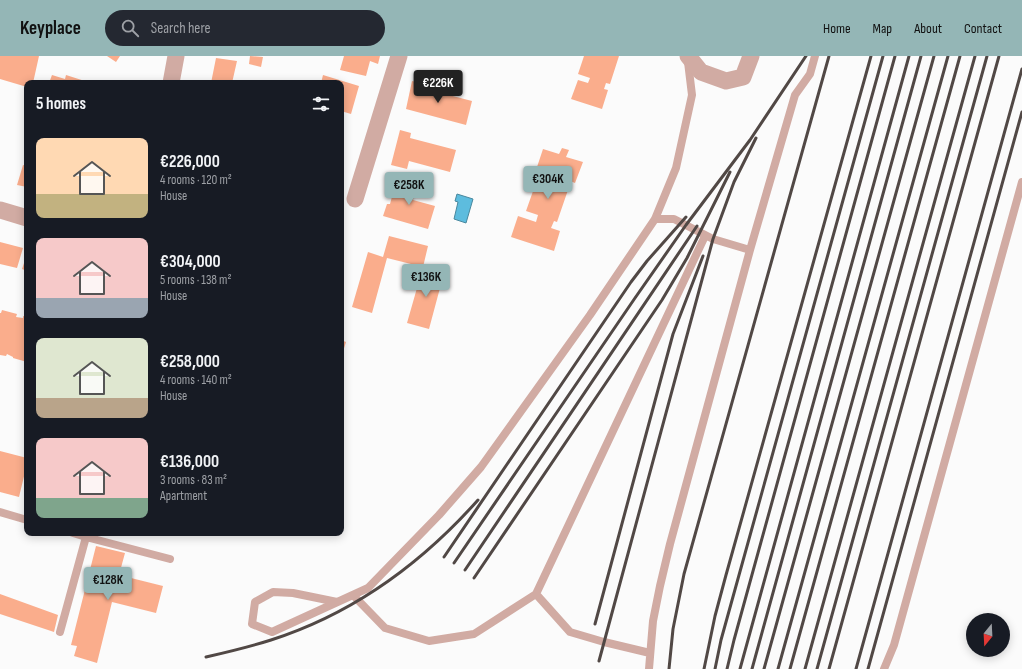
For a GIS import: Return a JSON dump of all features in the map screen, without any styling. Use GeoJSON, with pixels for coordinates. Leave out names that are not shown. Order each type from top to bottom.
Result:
{"type":"FeatureCollection","features":[{"type":"Feature","properties":{"kind":"street"},"geometry":{"type":"LineString","coordinates":[[172,80],[176,56]]}},
{"type":"Feature","properties":{"kind":"street"},"geometry":{"type":"LineString","coordinates":[[355,199],[399,56]]}},
{"type":"Feature","properties":{"kind":"street"},"geometry":{"type":"LineString","coordinates":[[688,56],[701,72],[726,81],[743,77],[751,56]]}},
{"type":"Feature","properties":{"kind":"street"},"geometry":{"type":"LineString","coordinates":[[0,210],[24,217]]}},
{"type":"Feature","properties":{"kind":"lane"},"geometry":{"type":"LineString","coordinates":[[337,602],[293,593],[273,592],[255,602],[252,624],[272,632],[368,588],[439,515],[482,467],[590,315],[655,219],[676,168],[692,95],[688,56]]}},
{"type":"Feature","properties":{"kind":"lane"},"geometry":{"type":"LineString","coordinates":[[649,669],[653,621],[660,586],[750,250],[795,94],[810,74],[815,56]]}},
{"type":"Feature","properties":{"kind":"lane"},"geometry":{"type":"LineString","coordinates":[[884,669],[894,645],[1022,182]]}},
{"type":"Feature","properties":{"kind":"lane"},"geometry":{"type":"LineString","coordinates":[[655,219],[674,219],[705,236],[750,250]]}},
{"type":"Feature","properties":{"kind":"lane"},"geometry":{"type":"LineString","coordinates":[[352,595],[385,628],[430,641],[474,634],[536,594],[705,236]]}},
{"type":"Feature","properties":{"kind":"lane"},"geometry":{"type":"LineString","coordinates":[[0,512],[24,519]]}},
{"type":"Feature","properties":{"kind":"lane"},"geometry":{"type":"LineString","coordinates":[[83,536],[170,559]]}},
{"type":"Feature","properties":{"kind":"lane"},"geometry":{"type":"LineString","coordinates":[[60,632],[86,537]]}},
{"type":"Feature","properties":{"kind":"lane"},"geometry":{"type":"LineString","coordinates":[[536,594],[570,632],[650,653]]}},
{"type":"Feature","properties":{"kind":"water"},"geometry":{"type":"Polygon","coordinates":[[[457,194],[473,199],[466,223],[454,219],[458,202],[455,201],[457,194]]]}},
{"type":"Feature","properties":{"kind":"building"},"geometry":{"type":"Polygon","coordinates":[[[0,56],[39,56],[34,80],[24,80],[24,86],[0,79],[0,56]]]}},
{"type":"Feature","properties":{"kind":"building"},"geometry":{"type":"Polygon","coordinates":[[[107,56],[120,56],[116,62],[107,56]]]}},
{"type":"Feature","properties":{"kind":"building"},"geometry":{"type":"Polygon","coordinates":[[[250,56],[263,57],[261,67],[249,64],[250,56]]]}},
{"type":"Feature","properties":{"kind":"building"},"geometry":{"type":"Polygon","coordinates":[[[344,56],[380,56],[378,64],[370,61],[366,76],[340,70],[344,56]]]}},
{"type":"Feature","properties":{"kind":"building"},"geometry":{"type":"Polygon","coordinates":[[[584,56],[619,56],[610,84],[606,83],[604,89],[608,90],[602,109],[571,99],[578,80],[588,83],[590,78],[578,74],[584,56]]]}},
{"type":"Feature","properties":{"kind":"building"},"geometry":{"type":"Polygon","coordinates":[[[216,58],[237,61],[233,80],[212,80],[216,58]]]}},
{"type":"Feature","properties":{"kind":"building"},"geometry":{"type":"Polygon","coordinates":[[[52,75],[65,79],[66,75],[82,80],[50,80],[52,75]]]}},
{"type":"Feature","properties":{"kind":"building"},"geometry":{"type":"Polygon","coordinates":[[[323,75],[339,80],[322,80],[323,75]]]}},
{"type":"Feature","properties":{"kind":"building"},"geometry":{"type":"Polygon","coordinates":[[[344,81],[359,86],[351,114],[344,112],[344,81]]]}},
{"type":"Feature","properties":{"kind":"building"},"geometry":{"type":"Polygon","coordinates":[[[412,81],[432,86],[430,94],[441,97],[441,93],[472,101],[466,125],[406,109],[412,81]]]}},
{"type":"Feature","properties":{"kind":"building"},"geometry":{"type":"Polygon","coordinates":[[[400,130],[411,133],[410,138],[456,150],[450,172],[409,161],[407,169],[391,165],[400,130]]]}},
{"type":"Feature","properties":{"kind":"building"},"geometry":{"type":"Polygon","coordinates":[[[562,148],[569,150],[566,157],[583,162],[575,183],[568,180],[566,186],[569,187],[557,222],[554,221],[551,228],[560,231],[554,251],[511,237],[518,216],[536,222],[538,215],[526,211],[538,177],[550,181],[552,175],[536,170],[543,149],[559,154],[562,148]]]}},
{"type":"Feature","properties":{"kind":"building"},"geometry":{"type":"Polygon","coordinates":[[[23,165],[24,165],[24,186],[17,185],[23,165]]]}},
{"type":"Feature","properties":{"kind":"building"},"geometry":{"type":"Polygon","coordinates":[[[397,178],[418,184],[413,200],[435,206],[428,229],[383,216],[387,204],[390,204],[397,178]]]}},
{"type":"Feature","properties":{"kind":"building"},"geometry":{"type":"Polygon","coordinates":[[[389,236],[428,246],[423,267],[387,258],[372,313],[352,307],[368,252],[383,257],[389,236]]]}},
{"type":"Feature","properties":{"kind":"building"},"geometry":{"type":"Polygon","coordinates":[[[0,242],[23,248],[17,268],[0,264],[0,242]]]}},
{"type":"Feature","properties":{"kind":"building"},"geometry":{"type":"Polygon","coordinates":[[[423,267],[444,273],[429,329],[407,323],[423,267]]]}},
{"type":"Feature","properties":{"kind":"building"},"geometry":{"type":"Polygon","coordinates":[[[2,310],[17,314],[16,317],[23,318],[24,316],[24,361],[13,358],[7,354],[6,356],[0,355],[2,310]]]}},
{"type":"Feature","properties":{"kind":"building"},"geometry":{"type":"Polygon","coordinates":[[[0,451],[24,457],[24,476],[19,497],[0,492],[0,451]]]}},
{"type":"Feature","properties":{"kind":"building"},"geometry":{"type":"Polygon","coordinates":[[[96,546],[125,553],[119,575],[163,586],[156,613],[112,602],[97,663],[74,656],[77,646],[71,645],[96,546]]]}},
{"type":"Feature","properties":{"kind":"building"},"geometry":{"type":"Polygon","coordinates":[[[0,594],[58,615],[54,632],[0,614],[0,594]]]}},
{"type":"Feature","properties":{"kind":"railway"},"geometry":{"type":"LineString","coordinates":[[454,563],[635,298],[686,225],[750,140],[806,56]]}},
{"type":"Feature","properties":{"kind":"railway"},"geometry":{"type":"LineString","coordinates":[[669,669],[673,629],[684,574],[829,56]]}},
{"type":"Feature","properties":{"kind":"railway"},"geometry":{"type":"LineString","coordinates":[[704,669],[715,616],[726,575],[871,56]]}},
{"type":"Feature","properties":{"kind":"railway"},"geometry":{"type":"LineString","coordinates":[[715,669],[721,640],[883,56]]}},
{"type":"Feature","properties":{"kind":"railway"},"geometry":{"type":"LineString","coordinates":[[727,669],[895,56]]}},
{"type":"Feature","properties":{"kind":"railway"},"geometry":{"type":"LineString","coordinates":[[740,669],[909,56]]}},
{"type":"Feature","properties":{"kind":"railway"},"geometry":{"type":"LineString","coordinates":[[752,669],[921,56]]}},
{"type":"Feature","properties":{"kind":"railway"},"geometry":{"type":"LineString","coordinates":[[764,669],[934,56]]}},
{"type":"Feature","properties":{"kind":"railway"},"geometry":{"type":"LineString","coordinates":[[778,669],[948,56]]}},
{"type":"Feature","properties":{"kind":"railway"},"geometry":{"type":"LineString","coordinates":[[790,669],[960,56]]}},
{"type":"Feature","properties":{"kind":"railway"},"geometry":{"type":"LineString","coordinates":[[805,669],[975,56]]}},
{"type":"Feature","properties":{"kind":"railway"},"geometry":{"type":"LineString","coordinates":[[817,669],[987,56]]}},
{"type":"Feature","properties":{"kind":"railway"},"geometry":{"type":"LineString","coordinates":[[829,669],[999,56]]}},
{"type":"Feature","properties":{"kind":"railway"},"geometry":{"type":"LineString","coordinates":[[856,669],[1022,69]]}},
{"type":"Feature","properties":{"kind":"railway"},"geometry":{"type":"LineString","coordinates":[[868,669],[1022,112]]}},
{"type":"Feature","properties":{"kind":"railway"},"geometry":{"type":"LineString","coordinates":[[599,661],[713,239],[734,182],[756,138]]}},
{"type":"Feature","properties":{"kind":"railway"},"geometry":{"type":"LineString","coordinates":[[474,578],[662,300],[687,258],[730,172]]}},
{"type":"Feature","properties":{"kind":"railway"},"geometry":{"type":"LineString","coordinates":[[444,557],[631,282],[647,261],[686,217]]}},
{"type":"Feature","properties":{"kind":"railway"},"geometry":{"type":"LineString","coordinates":[[465,570],[697,226]]}},
{"type":"Feature","properties":{"kind":"railway"},"geometry":{"type":"LineString","coordinates":[[595,624],[673,334],[703,256]]}},
{"type":"Feature","properties":{"kind":"railway"},"geometry":{"type":"LineString","coordinates":[[206,657],[263,643],[301,629],[330,616],[357,601],[409,566],[433,545],[478,500]]}}]}
